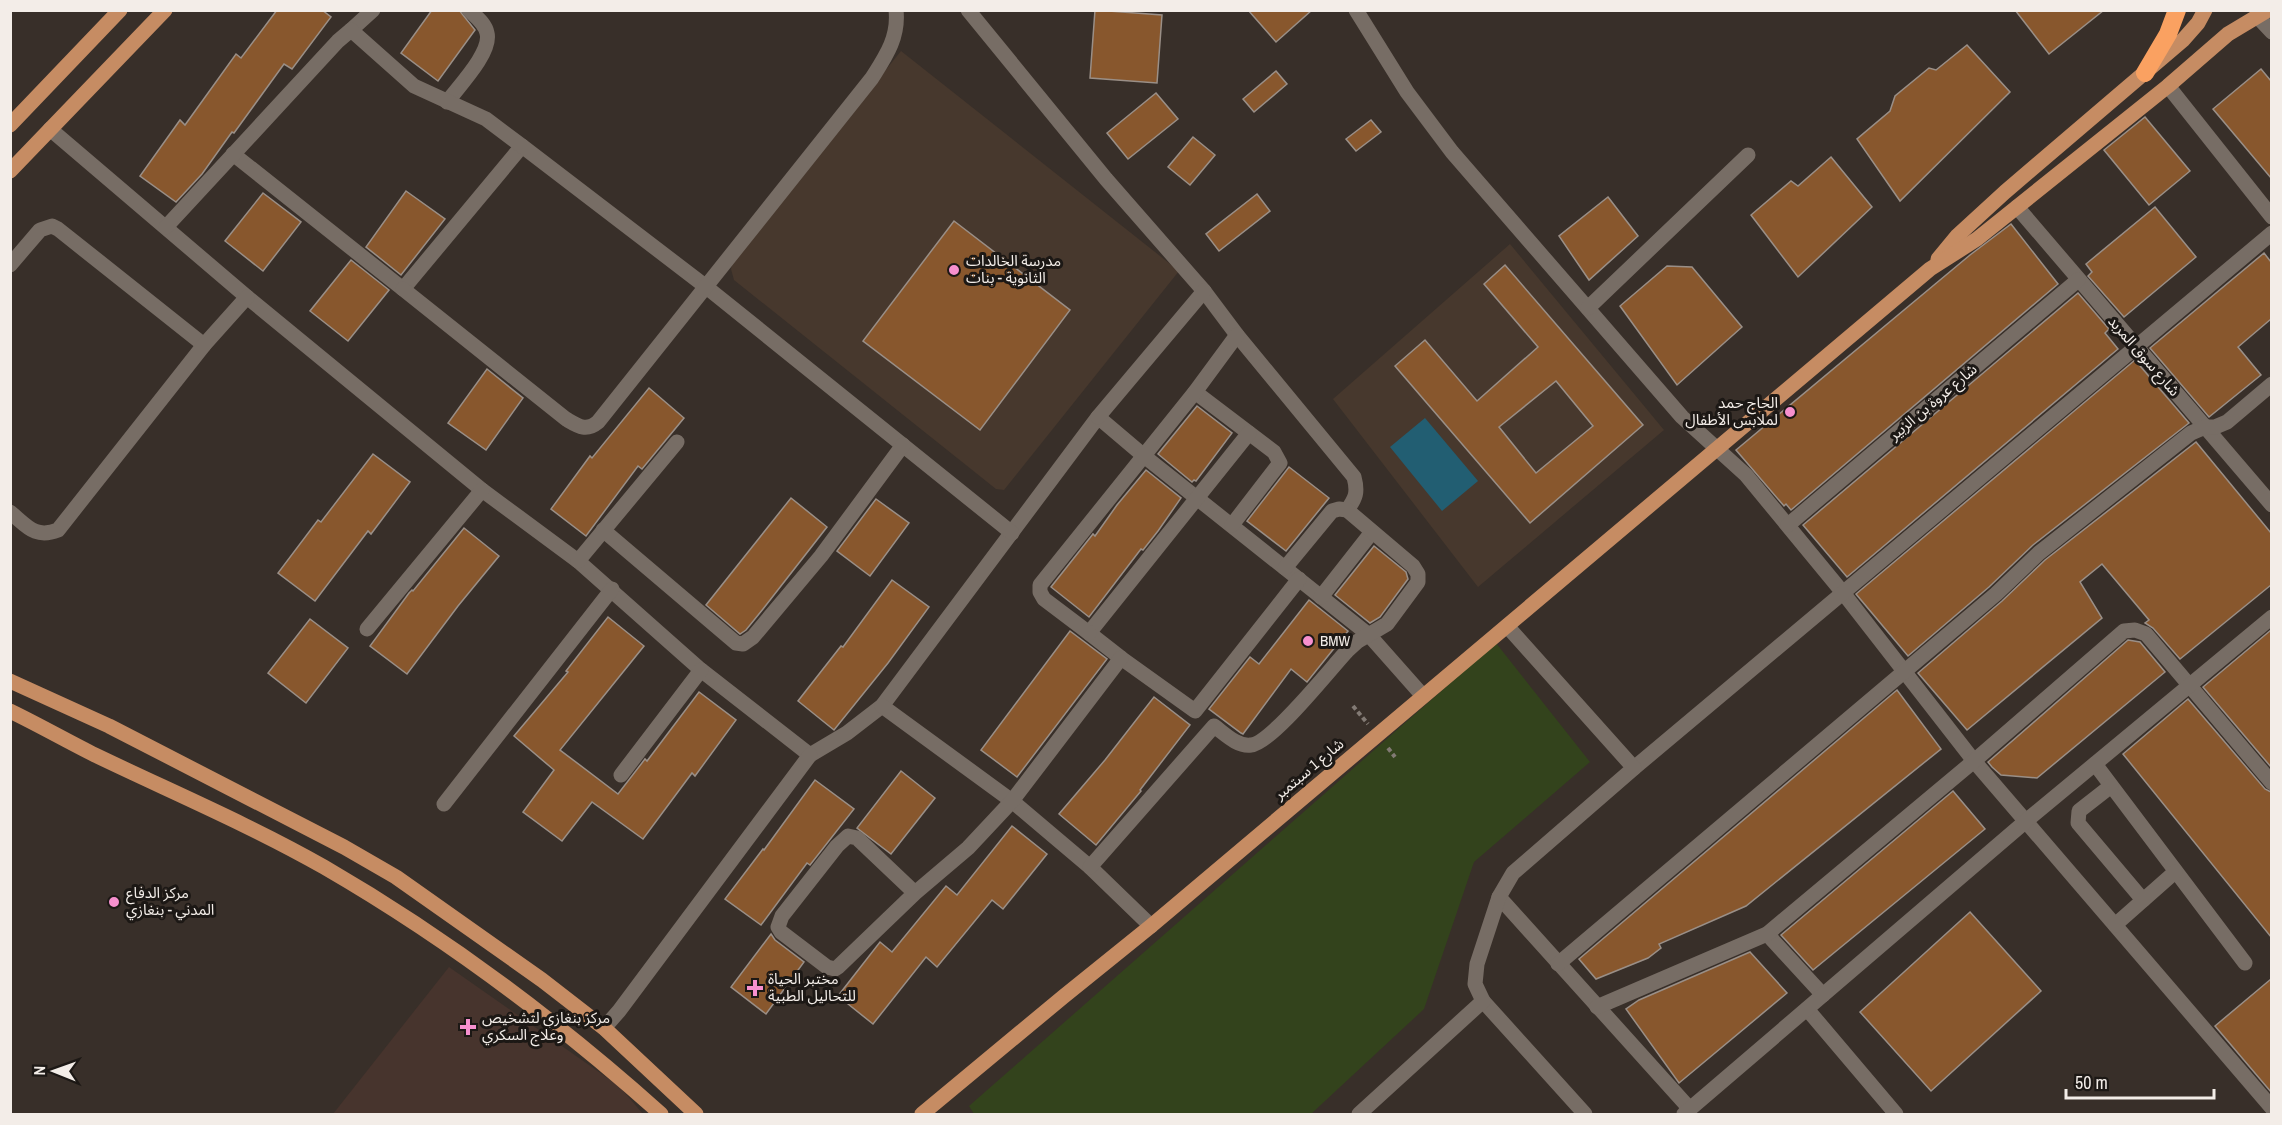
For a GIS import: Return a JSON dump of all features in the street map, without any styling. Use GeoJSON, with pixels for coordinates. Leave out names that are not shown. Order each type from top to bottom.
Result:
{"type":"FeatureCollection","features":[{"type":"Feature","properties":{"kind":"highway"},"geometry":{"type":"LineString","coordinates":[[2145,74],[2168,34],[2178,10]]}},
{"type":"Feature","properties":{"kind":"main road"},"geometry":{"type":"LineString","coordinates":[[10,125],[120,10]]}},
{"type":"Feature","properties":{"kind":"main road"},"geometry":{"type":"LineString","coordinates":[[10,171],[165,10]]}},
{"type":"Feature","properties":{"kind":"main road"},"geometry":{"type":"LineString","coordinates":[[1930,269],[1968,225],[2183,40],[2198,23],[2205,10]]}},
{"type":"Feature","properties":{"kind":"main road"},"geometry":{"type":"LineString","coordinates":[[1930,269],[1977,239],[2168,86],[2228,34],[2263,13]]}},
{"type":"Feature","properties":{"kind":"main road","name":"شارع 1 سبتمبر"},"geometry":{"type":"LineString","coordinates":[[922,1114],[1151,926],[1930,269]]}},
{"type":"Feature","properties":{"kind":"main road"},"geometry":{"type":"LineString","coordinates":[[10,681],[109,726],[396,877],[542,980],[604,1028],[696,1114]]}},
{"type":"Feature","properties":{"kind":"main road"},"geometry":{"type":"LineString","coordinates":[[10,711],[233,819],[322,866],[385,904],[514,992],[611,1070],[661,1114]]}},
{"type":"Feature","properties":{"kind":"street"},"geometry":{"type":"LineString","coordinates":[[166,227],[338,41],[373,10]]}},
{"type":"Feature","properties":{"kind":"street"},"geometry":{"type":"LineString","coordinates":[[447,102],[486,50],[487,32],[483,24],[469,10]]}},
{"type":"Feature","properties":{"kind":"street"},"geometry":{"type":"LineString","coordinates":[[233,154],[566,419],[581,428],[591,428],[872,78],[894,39],[897,24],[896,10]]}},
{"type":"Feature","properties":{"kind":"street"},"geometry":{"type":"LineString","coordinates":[[968,10],[1106,179],[1203,291],[1354,477],[1358,490],[1347,510]]}},
{"type":"Feature","properties":{"kind":"street"},"geometry":{"type":"LineString","coordinates":[[1356,10],[1407,92],[1452,152],[1682,417],[1746,475],[1844,594],[1974,761],[2271,1108]]}},
{"type":"Feature","properties":{"kind":"street"},"geometry":{"type":"LineString","coordinates":[[2263,13],[2271,32]]}},
{"type":"Feature","properties":{"kind":"street"},"geometry":{"type":"LineString","coordinates":[[351,30],[414,86],[486,118],[705,286],[1012,533]]}},
{"type":"Feature","properties":{"kind":"street"},"geometry":{"type":"LineString","coordinates":[[2168,86],[2271,218]]}},
{"type":"Feature","properties":{"kind":"street"},"geometry":{"type":"LineString","coordinates":[[50,129],[247,297],[482,490],[578,561],[701,669],[810,755]]}},
{"type":"Feature","properties":{"kind":"street"},"geometry":{"type":"LineString","coordinates":[[402,289],[522,146]]}},
{"type":"Feature","properties":{"kind":"street"},"geometry":{"type":"LineString","coordinates":[[1588,308],[1748,155]]}},
{"type":"Feature","properties":{"kind":"street","name":"شارع سوق المربد"},"geometry":{"type":"LineString","coordinates":[[2016,207],[2270,500]]}},
{"type":"Feature","properties":{"kind":"street"},"geometry":{"type":"LineString","coordinates":[[10,265],[40,230],[51,226],[58,229],[204,345]]}},
{"type":"Feature","properties":{"kind":"street"},"geometry":{"type":"LineString","coordinates":[[1585,1114],[1483,1001],[1475,984],[1477,964],[1498,897],[1514,873],[1634,768],[1844,594],[2271,233]]}},
{"type":"Feature","properties":{"kind":"street","name":"شارع عروة بن الزبير"},"geometry":{"type":"LineString","coordinates":[[1788,525],[2078,280]]}},
{"type":"Feature","properties":{"kind":"street"},"geometry":{"type":"LineString","coordinates":[[604,1028],[625,1004],[810,755],[847,734],[882,706],[1098,417],[1203,291]]}},
{"type":"Feature","properties":{"kind":"street"},"geometry":{"type":"LineString","coordinates":[[10,512],[35,532],[48,534],[58,530],[204,345],[247,297]]}},
{"type":"Feature","properties":{"kind":"street"},"geometry":{"type":"LineString","coordinates":[[1237,335],[1196,392],[1040,585],[1040,592],[1044,599],[1214,726],[1240,744],[1252,745],[1264,739],[1281,724],[1358,641],[1387,624],[1418,582],[1418,574],[1413,566],[1347,510],[1339,509],[1332,512],[1285,568]]}},
{"type":"Feature","properties":{"kind":"street"},"geometry":{"type":"LineString","coordinates":[[1558,964],[1996,594],[2039,553],[2179,442],[2205,427],[2215,427],[2227,422],[2271,384]]}},
{"type":"Feature","properties":{"kind":"street"},"geometry":{"type":"LineString","coordinates":[[1196,392],[1274,452],[1280,463],[1232,525]]}},
{"type":"Feature","properties":{"kind":"street"},"geometry":{"type":"LineString","coordinates":[[1098,417],[1370,635],[1423,696]]}},
{"type":"Feature","properties":{"kind":"street"},"geometry":{"type":"LineString","coordinates":[[1089,633],[1249,433]]}},
{"type":"Feature","properties":{"kind":"street"},"geometry":{"type":"LineString","coordinates":[[578,561],[677,442]]}},
{"type":"Feature","properties":{"kind":"street"},"geometry":{"type":"LineString","coordinates":[[603,530],[736,643],[743,644],[753,637],[821,556],[903,445]]}},
{"type":"Feature","properties":{"kind":"street"},"geometry":{"type":"LineString","coordinates":[[367,629],[482,490]]}},
{"type":"Feature","properties":{"kind":"street"},"geometry":{"type":"LineString","coordinates":[[1321,597],[1372,532]]}},
{"type":"Feature","properties":{"kind":"street"},"geometry":{"type":"LineString","coordinates":[[1195,711],[1299,579]]}},
{"type":"Feature","properties":{"kind":"street"},"geometry":{"type":"LineString","coordinates":[[444,804],[612,589]]}},
{"type":"Feature","properties":{"kind":"street"},"geometry":{"type":"LineString","coordinates":[[1498,897],[1687,1112],[2026,821],[2271,617]]}},
{"type":"Feature","properties":{"kind":"street"},"geometry":{"type":"LineString","coordinates":[[1507,626],[1634,768]]}},
{"type":"Feature","properties":{"kind":"street"},"geometry":{"type":"LineString","coordinates":[[1597,1007],[1767,934],[1974,761],[2124,631],[2135,630],[2146,634],[2271,783]]}},
{"type":"Feature","properties":{"kind":"street"},"geometry":{"type":"LineString","coordinates":[[915,893],[857,838],[848,836],[837,846],[782,916],[778,927],[781,932],[827,967],[835,969],[915,893],[969,848],[1012,801],[1121,658]]}},
{"type":"Feature","properties":{"kind":"street"},"geometry":{"type":"LineString","coordinates":[[621,775],[701,669]]}},
{"type":"Feature","properties":{"kind":"street"},"geometry":{"type":"LineString","coordinates":[[882,706],[1012,801],[1090,867],[1151,926]]}},
{"type":"Feature","properties":{"kind":"street"},"geometry":{"type":"LineString","coordinates":[[1090,867],[1214,726]]}},
{"type":"Feature","properties":{"kind":"street"},"geometry":{"type":"LineString","coordinates":[[2095,764],[2245,963]]}},
{"type":"Feature","properties":{"kind":"street"},"geometry":{"type":"LineString","coordinates":[[2111,786],[2079,811],[2078,823],[2143,900]]}},
{"type":"Feature","properties":{"kind":"street"},"geometry":{"type":"LineString","coordinates":[[2115,926],[2175,872]]}},
{"type":"Feature","properties":{"kind":"street"},"geometry":{"type":"LineString","coordinates":[[1767,934],[1823,995]]}},
{"type":"Feature","properties":{"kind":"street"},"geometry":{"type":"LineString","coordinates":[[1359,1114],[1483,1001]]}},
{"type":"Feature","properties":{"kind":"street"},"geometry":{"type":"LineString","coordinates":[[1807,1009],[1896,1114]]}},
{"type":"Feature","properties":{"kind":"shaded area","name":"مدرسة الخالدات الثانوية - بنات"},"geometry":{"type":"Polygon","coordinates":[[[901,51],[1179,271],[1004,490],[996,489],[734,280],[731,269],[733,259],[901,51]]]}},
{"type":"Feature","properties":{"kind":"shaded area"},"geometry":{"type":"Polygon","coordinates":[[[1510,244],[1664,430],[1478,587],[1333,399],[1510,244]]]}},
{"type":"Feature","properties":{"kind":"shaded area","name":"مركز بنغازي لتشخيص وعلاج السكري"},"geometry":{"type":"Polygon","coordinates":[[[449,967],[619,1086],[643,1114],[333,1114],[449,967]]]}},
{"type":"Feature","properties":{"kind":"green space"},"geometry":{"type":"Polygon","coordinates":[[[1496,643],[1590,762],[1474,862],[1424,1009],[1311,1114],[974,1114],[969,1106],[1496,643]]]}},
{"type":"Feature","properties":{"kind":"water"},"geometry":{"type":"Polygon","coordinates":[[[1425,418],[1478,481],[1442,511],[1390,447],[1425,418]]]}},
{"type":"Feature","properties":{"kind":"building"},"geometry":{"type":"Polygon","coordinates":[[[277,10],[322,10],[331,17],[292,69],[284,64],[202,174],[176,202],[140,176],[180,120],[185,125],[236,54],[241,58],[277,10]]]}},
{"type":"Feature","properties":{"kind":"building"},"geometry":{"type":"Polygon","coordinates":[[[432,10],[459,10],[475,30],[438,81],[401,53],[432,10]]]}},
{"type":"Feature","properties":{"kind":"building"},"geometry":{"type":"Polygon","coordinates":[[[1095,10],[1162,15],[1157,83],[1090,78],[1095,10]]]}},
{"type":"Feature","properties":{"kind":"building"},"geometry":{"type":"Polygon","coordinates":[[[1248,10],[1312,10],[1276,42],[1248,10]]]}},
{"type":"Feature","properties":{"kind":"building"},"geometry":{"type":"Polygon","coordinates":[[[2015,10],[2104,10],[2049,54],[2015,10]]]}},
{"type":"Feature","properties":{"kind":"building"},"geometry":{"type":"Polygon","coordinates":[[[1967,45],[2010,92],[1900,201],[1857,139],[1890,111],[1895,96],[1929,68],[1936,70],[1967,45]]]}},
{"type":"Feature","properties":{"kind":"building"},"geometry":{"type":"Polygon","coordinates":[[[2261,69],[2271,81],[2271,178],[2213,109],[2261,69]]]}},
{"type":"Feature","properties":{"kind":"building"},"geometry":{"type":"Polygon","coordinates":[[[1276,71],[1287,84],[1254,112],[1243,99],[1276,71]]]}},
{"type":"Feature","properties":{"kind":"building"},"geometry":{"type":"Polygon","coordinates":[[[1156,93],[1178,119],[1128,159],[1107,133],[1156,93]]]}},
{"type":"Feature","properties":{"kind":"building"},"geometry":{"type":"Polygon","coordinates":[[[2145,117],[2190,171],[2149,205],[2104,150],[2145,117]]]}},
{"type":"Feature","properties":{"kind":"building"},"geometry":{"type":"Polygon","coordinates":[[[1371,120],[1381,132],[1356,151],[1346,139],[1371,120]]]}},
{"type":"Feature","properties":{"kind":"building"},"geometry":{"type":"Polygon","coordinates":[[[1193,137],[1215,155],[1190,185],[1168,167],[1193,137]]]}},
{"type":"Feature","properties":{"kind":"building"},"geometry":{"type":"Polygon","coordinates":[[[1831,157],[1872,207],[1798,277],[1751,215],[1791,181],[1798,186],[1831,157]]]}},
{"type":"Feature","properties":{"kind":"building"},"geometry":{"type":"Polygon","coordinates":[[[406,191],[445,219],[401,275],[366,247],[406,191]]]}},
{"type":"Feature","properties":{"kind":"building"},"geometry":{"type":"Polygon","coordinates":[[[263,193],[301,222],[263,271],[225,241],[263,193]]]}},
{"type":"Feature","properties":{"kind":"building"},"geometry":{"type":"Polygon","coordinates":[[[1257,194],[1270,211],[1219,251],[1206,234],[1257,194]]]}},
{"type":"Feature","properties":{"kind":"building"},"geometry":{"type":"Polygon","coordinates":[[[1608,197],[1638,236],[1589,280],[1559,236],[1608,197]]]}},
{"type":"Feature","properties":{"kind":"building"},"geometry":{"type":"Polygon","coordinates":[[[2155,207],[2196,257],[2124,317],[2088,276],[2092,272],[2086,264],[2155,207]]]}},
{"type":"Feature","properties":{"kind":"building"},"geometry":{"type":"Polygon","coordinates":[[[954,221],[1070,310],[980,430],[863,341],[954,221]]]}},
{"type":"Feature","properties":{"kind":"building"},"geometry":{"type":"Polygon","coordinates":[[[2011,224],[2058,284],[1791,510],[1786,504],[1784,506],[1736,450],[1970,255],[2011,224]]]}},
{"type":"Feature","properties":{"kind":"building"},"geometry":{"type":"Polygon","coordinates":[[[2264,253],[2271,262],[2271,319],[2238,347],[2261,375],[2209,417],[2150,348],[2264,253]]]}},
{"type":"Feature","properties":{"kind":"building"},"geometry":{"type":"Polygon","coordinates":[[[351,260],[389,290],[348,341],[310,311],[351,260]]]}},
{"type":"Feature","properties":{"kind":"building"},"geometry":{"type":"Polygon","coordinates":[[[1505,265],[1643,425],[1530,523],[1395,366],[1425,340],[1477,401],[1538,347],[1484,284],[1505,265]],[[1556,381],[1499,427],[1536,473],[1593,426],[1556,381]]]}},
{"type":"Feature","properties":{"kind":"building"},"geometry":{"type":"Polygon","coordinates":[[[1667,266],[1692,267],[1742,327],[1677,385],[1620,306],[1667,266]]]}},
{"type":"Feature","properties":{"kind":"building"},"geometry":{"type":"Polygon","coordinates":[[[2078,293],[2109,329],[2105,333],[2118,349],[1847,577],[1803,525],[2078,293]]]}},
{"type":"Feature","properties":{"kind":"building"},"geometry":{"type":"Polygon","coordinates":[[[2135,360],[2189,423],[2033,545],[1989,587],[1908,656],[1856,594],[2135,360]]]}},
{"type":"Feature","properties":{"kind":"building"},"geometry":{"type":"Polygon","coordinates":[[[487,369],[523,398],[486,450],[448,423],[487,369]]]}},
{"type":"Feature","properties":{"kind":"building"},"geometry":{"type":"Polygon","coordinates":[[[649,388],[684,418],[642,469],[638,466],[586,536],[551,509],[590,456],[592,458],[649,388]]]}},
{"type":"Feature","properties":{"kind":"building"},"geometry":{"type":"Polygon","coordinates":[[[1197,406],[1232,433],[1196,481],[1192,482],[1158,454],[1197,406]]]}},
{"type":"Feature","properties":{"kind":"building"},"geometry":{"type":"Polygon","coordinates":[[[2196,442],[2271,533],[2271,585],[2180,659],[2153,628],[2145,623],[2149,620],[2102,564],[2080,582],[2102,618],[1967,730],[1918,673],[2002,601],[2045,560],[2196,442]]]}},
{"type":"Feature","properties":{"kind":"building"},"geometry":{"type":"Polygon","coordinates":[[[373,454],[410,482],[371,534],[368,531],[315,601],[278,573],[318,520],[321,522],[373,454]]]}},
{"type":"Feature","properties":{"kind":"building"},"geometry":{"type":"Polygon","coordinates":[[[1289,467],[1329,498],[1286,551],[1247,521],[1289,467]]]}},
{"type":"Feature","properties":{"kind":"building"},"geometry":{"type":"Polygon","coordinates":[[[1146,470],[1181,498],[1158,531],[1143,550],[1141,549],[1089,617],[1051,587],[1093,534],[1095,536],[1146,470]]]}},
{"type":"Feature","properties":{"kind":"building"},"geometry":{"type":"Polygon","coordinates":[[[791,498],[827,527],[746,630],[740,634],[706,605],[791,498]]]}},
{"type":"Feature","properties":{"kind":"building"},"geometry":{"type":"Polygon","coordinates":[[[876,499],[909,523],[870,576],[837,551],[876,499]]]}},
{"type":"Feature","properties":{"kind":"building"},"geometry":{"type":"Polygon","coordinates":[[[464,528],[499,556],[407,674],[370,646],[409,593],[464,528]]]}},
{"type":"Feature","properties":{"kind":"building"},"geometry":{"type":"Polygon","coordinates":[[[1374,546],[1406,572],[1408,579],[1380,617],[1370,623],[1335,595],[1374,546]]]}},
{"type":"Feature","properties":{"kind":"building"},"geometry":{"type":"Polygon","coordinates":[[[892,580],[929,607],[834,730],[798,701],[841,646],[843,647],[892,580]]]}},
{"type":"Feature","properties":{"kind":"building"},"geometry":{"type":"Polygon","coordinates":[[[1309,600],[1348,631],[1307,682],[1291,669],[1243,734],[1241,733],[1209,709],[1250,657],[1259,664],[1309,600]]]}},
{"type":"Feature","properties":{"kind":"building"},"geometry":{"type":"Polygon","coordinates":[[[608,617],[644,646],[560,750],[618,794],[645,759],[647,761],[699,692],[736,720],[695,776],[692,773],[643,839],[592,802],[562,841],[523,812],[554,770],[514,736],[568,672],[566,671],[608,617]]]}},
{"type":"Feature","properties":{"kind":"building"},"geometry":{"type":"Polygon","coordinates":[[[310,619],[348,648],[306,703],[268,673],[310,619]]]}},
{"type":"Feature","properties":{"kind":"building"},"geometry":{"type":"Polygon","coordinates":[[[2271,630],[2271,767],[2203,687],[2271,630]]]}},
{"type":"Feature","properties":{"kind":"building"},"geometry":{"type":"Polygon","coordinates":[[[1070,631],[1107,659],[1017,777],[981,750],[1070,631]]]}},
{"type":"Feature","properties":{"kind":"building"},"geometry":{"type":"Polygon","coordinates":[[[2128,640],[2140,642],[2165,672],[2037,778],[2001,775],[1992,767],[1988,762],[2128,640]]]}},
{"type":"Feature","properties":{"kind":"building"},"geometry":{"type":"Polygon","coordinates":[[[1897,690],[1941,749],[1746,906],[1659,944],[1661,948],[1648,958],[1596,979],[1579,959],[1897,690]]]}},
{"type":"Feature","properties":{"kind":"building"},"geometry":{"type":"Polygon","coordinates":[[[1154,697],[1190,725],[1141,791],[1096,845],[1059,814],[1154,697]]]}},
{"type":"Feature","properties":{"kind":"building"},"geometry":{"type":"Polygon","coordinates":[[[2188,699],[2265,789],[2271,792],[2271,937],[2123,754],[2188,699]]]}},
{"type":"Feature","properties":{"kind":"building"},"geometry":{"type":"Polygon","coordinates":[[[901,771],[935,798],[891,854],[857,828],[901,771]]]}},
{"type":"Feature","properties":{"kind":"building"},"geometry":{"type":"Polygon","coordinates":[[[815,780],[854,809],[810,865],[807,863],[761,925],[725,899],[815,780]]]}},
{"type":"Feature","properties":{"kind":"building"},"geometry":{"type":"Polygon","coordinates":[[[1953,791],[1985,829],[1813,970],[1781,935],[1953,791]]]}},
{"type":"Feature","properties":{"kind":"building"},"geometry":{"type":"Polygon","coordinates":[[[1012,826],[1047,854],[1003,909],[992,900],[937,967],[926,957],[873,1024],[838,996],[880,942],[892,952],[946,886],[957,895],[1012,826]]]}},
{"type":"Feature","properties":{"kind":"building"},"geometry":{"type":"Polygon","coordinates":[[[1970,912],[2041,991],[1931,1091],[1860,1012],[1970,912]]]}},
{"type":"Feature","properties":{"kind":"building"},"geometry":{"type":"Polygon","coordinates":[[[771,934],[775,940],[804,962],[766,1014],[731,987],[771,934]]]}},
{"type":"Feature","properties":{"kind":"building"},"geometry":{"type":"Polygon","coordinates":[[[1750,952],[1787,993],[1679,1083],[1626,1009],[1639,1000],[1750,952]]]}},
{"type":"Feature","properties":{"kind":"building"},"geometry":{"type":"Polygon","coordinates":[[[2271,979],[2271,1092],[2215,1026],[2271,979]]]}},
{"type":"Feature","properties":{"kind":"place","name":"مدرسة الخالدات الثانوية - بنات"},"geometry":{"type":"Point","coordinates":[954,270]}},
{"type":"Feature","properties":{"kind":"place","name":"الحاج حمد لملابس الأطفال"},"geometry":{"type":"Point","coordinates":[1790,412]}},
{"type":"Feature","properties":{"kind":"place","name":"BMW"},"geometry":{"type":"Point","coordinates":[1308,641]}},
{"type":"Feature","properties":{"kind":"place","name":"مركز الدفاع المدني - بنغازي"},"geometry":{"type":"Point","coordinates":[114,902]}},
{"type":"Feature","properties":{"kind":"place","name":"مختبر الحياة للتحاليل الطبية"},"geometry":{"type":"Point","coordinates":[755,988]}},
{"type":"Feature","properties":{"kind":"place","name":"مركز بنغازي لتشخيص وعلاج السكري"},"geometry":{"type":"Point","coordinates":[468,1027]}}]}
